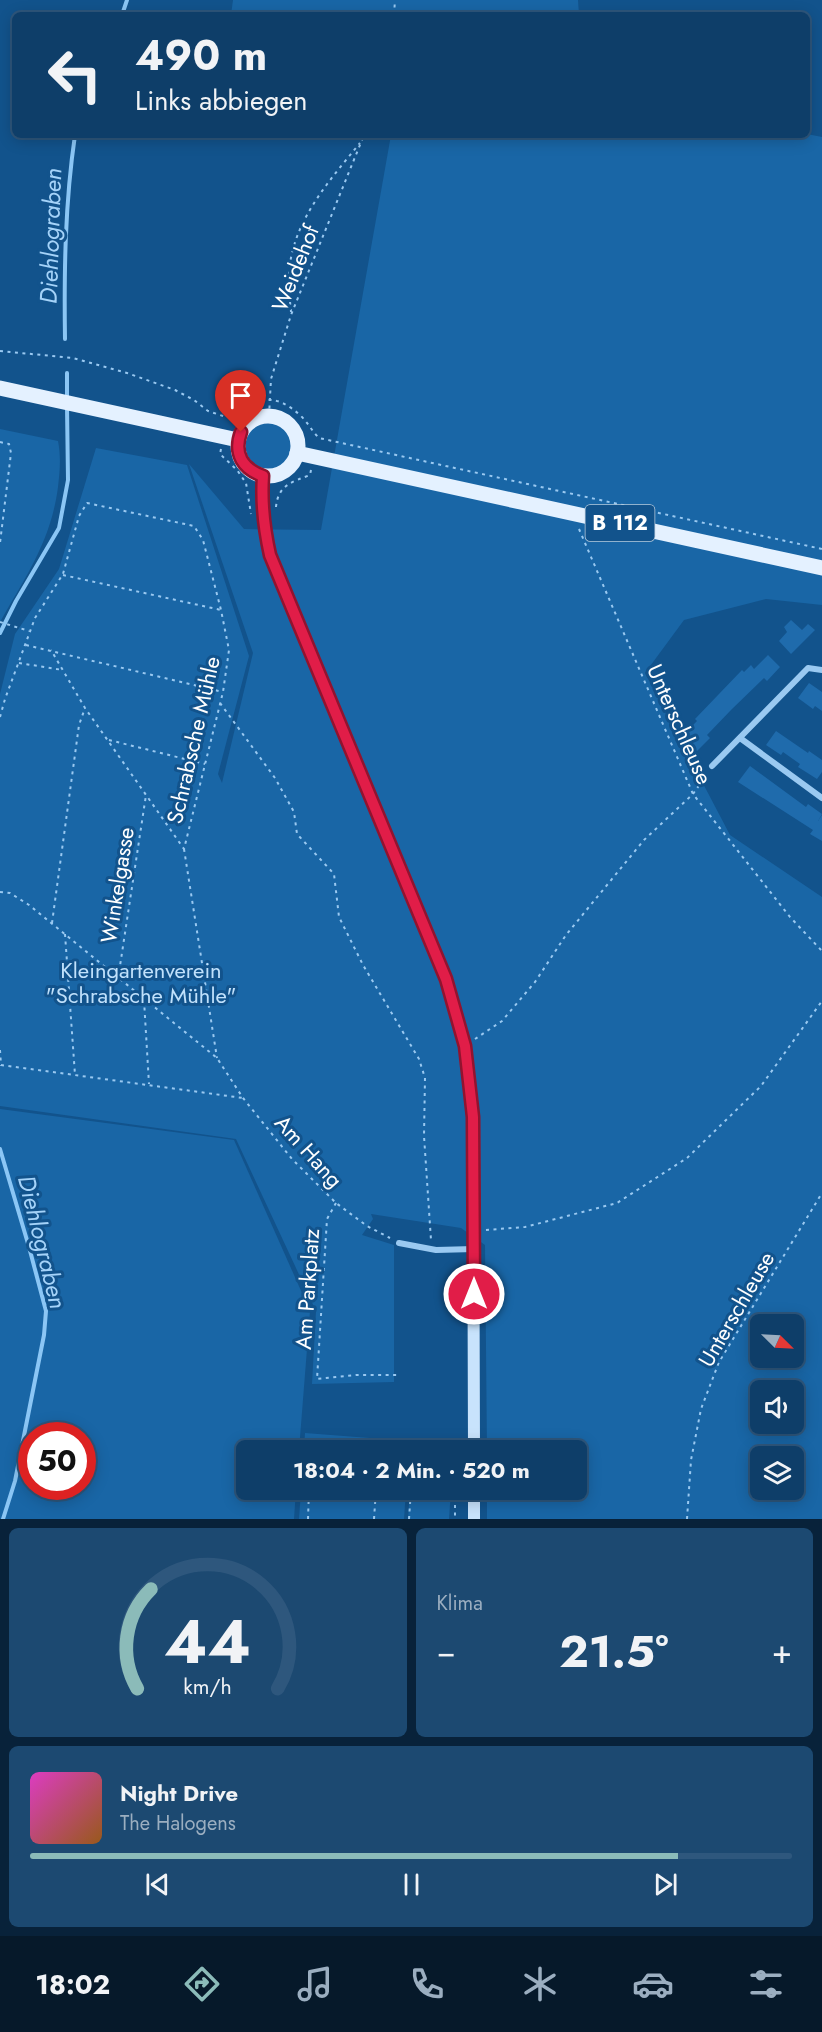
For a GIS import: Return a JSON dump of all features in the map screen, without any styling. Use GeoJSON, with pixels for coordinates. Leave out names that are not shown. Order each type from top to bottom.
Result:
{"type":"FeatureCollection","features":[{"type":"Feature","properties":{"kind":"main road"},"geometry":{"type":"LineString","coordinates":[[0,388],[238,440]]}},
{"type":"Feature","properties":{"kind":"main road"},"geometry":{"type":"LineString","coordinates":[[269,416],[277,417],[290,425],[297,438],[297,453],[290,467],[284,472],[263,476],[245,467],[240,459],[238,440],[241,432],[253,420],[269,416]]}},
{"type":"Feature","properties":{"kind":"main road","name":"B 112"},"geometry":{"type":"LineString","coordinates":[[297,453],[822,568]]}},
{"type":"Feature","properties":{"kind":"main road"},"geometry":{"type":"LineString","coordinates":[[263,476],[261,502],[270,555],[446,979],[465,1046],[473,1117],[474,1440]]}},
{"type":"Feature","properties":{"kind":"main road"},"geometry":{"type":"LineString","coordinates":[[474,1500],[474,1519]]}},
{"type":"Feature","properties":{"kind":"street"},"geometry":{"type":"LineString","coordinates":[[712,766],[808,668],[822,670]]}},
{"type":"Feature","properties":{"kind":"street"},"geometry":{"type":"LineString","coordinates":[[740,738],[822,798]]}},
{"type":"Feature","properties":{"kind":"street"},"geometry":{"type":"LineString","coordinates":[[399,1243],[431,1249],[474,1249]]}},
{"type":"Feature","properties":{"kind":"path","name":"Weidehof"},"geometry":{"type":"LineString","coordinates":[[269,416],[271,379],[291,315],[363,138]]}},
{"type":"Feature","properties":{"kind":"path"},"geometry":{"type":"LineString","coordinates":[[291,315],[289,274],[297,234],[326,184],[362,141]]}},
{"type":"Feature","properties":{"kind":"path"},"geometry":{"type":"LineString","coordinates":[[0,351],[73,358],[127,373],[175,390],[208,411],[226,417],[257,400],[269,399],[288,405],[303,418],[319,438],[822,549]]}},
{"type":"Feature","properties":{"kind":"path"},"geometry":{"type":"LineString","coordinates":[[0,442],[9,444],[11,453],[0,543]]}},
{"type":"Feature","properties":{"kind":"path","name":"Schrabsche Mühle"},"geometry":{"type":"LineString","coordinates":[[63,574],[80,516],[87,503],[194,526],[203,540],[229,650],[223,692],[184,849]]}},
{"type":"Feature","properties":{"kind":"path","name":"Unterschleuse"},"geometry":{"type":"LineString","coordinates":[[572,512],[693,794],[790,917],[822,951]]}},
{"type":"Feature","properties":{"kind":"path"},"geometry":{"type":"LineString","coordinates":[[0,717],[35,618],[63,574],[221,610]]}},
{"type":"Feature","properties":{"kind":"path"},"geometry":{"type":"LineString","coordinates":[[0,622],[30,632]]}},
{"type":"Feature","properties":{"kind":"path"},"geometry":{"type":"LineString","coordinates":[[26,645],[223,692]]}},
{"type":"Feature","properties":{"kind":"path","name":"Schrabsche Mühle"},"geometry":{"type":"LineString","coordinates":[[51,650],[85,708],[184,849]]}},
{"type":"Feature","properties":{"kind":"path"},"geometry":{"type":"LineString","coordinates":[[19,663],[63,670]]}},
{"type":"Feature","properties":{"kind":"path"},"geometry":{"type":"LineString","coordinates":[[220,703],[275,778],[294,812],[297,834],[334,874],[339,917],[363,965],[419,1059],[425,1078],[424,1136],[431,1249]]}},
{"type":"Feature","properties":{"kind":"path"},"geometry":{"type":"LineString","coordinates":[[52,923],[79,725],[85,708]]}},
{"type":"Feature","properties":{"kind":"path"},"geometry":{"type":"LineString","coordinates":[[107,740],[205,764]]}},
{"type":"Feature","properties":{"kind":"path"},"geometry":{"type":"LineString","coordinates":[[465,1046],[502,1021],[535,982],[566,935],[645,840],[693,794],[712,766]]}},
{"type":"Feature","properties":{"kind":"path","name":"Winkelgasse"},"geometry":{"type":"LineString","coordinates":[[118,979],[146,795]]}},
{"type":"Feature","properties":{"kind":"path"},"geometry":{"type":"LineString","coordinates":[[184,849],[217,1058]]}},
{"type":"Feature","properties":{"kind":"path"},"geometry":{"type":"LineString","coordinates":[[0,892],[10,893],[29,905],[217,1058]]}},
{"type":"Feature","properties":{"kind":"path"},"geometry":{"type":"LineString","coordinates":[[65,934],[75,1075]]}},
{"type":"Feature","properties":{"kind":"path"},"geometry":{"type":"LineString","coordinates":[[144,1000],[149,1085]]}},
{"type":"Feature","properties":{"kind":"path"},"geometry":{"type":"LineString","coordinates":[[474,1231],[525,1227],[616,1203],[687,1158],[761,1086],[822,1001]]}},
{"type":"Feature","properties":{"kind":"path"},"geometry":{"type":"LineString","coordinates":[[0,1050],[2,1065],[243,1098]]}},
{"type":"Feature","properties":{"kind":"path","name":"Am Hang"},"geometry":{"type":"LineString","coordinates":[[217,1058],[243,1098],[292,1159],[336,1203],[367,1227],[399,1243]]}},
{"type":"Feature","properties":{"kind":"path","name":"Unterschleuse"},"geometry":{"type":"LineString","coordinates":[[687,1519],[691,1460],[701,1409],[719,1362],[822,1193]]}},
{"type":"Feature","properties":{"kind":"path","name":"Am Parkplatz"},"geometry":{"type":"LineString","coordinates":[[336,1203],[327,1219],[316,1379],[356,1375],[397,1375]]}},
{"type":"Feature","properties":{"kind":"path"},"geometry":{"type":"LineString","coordinates":[[308,1519],[309,1500]]}},
{"type":"Feature","properties":{"kind":"path"},"geometry":{"type":"LineString","coordinates":[[374,1519],[375,1500]]}},
{"type":"Feature","properties":{"kind":"path"},"geometry":{"type":"LineString","coordinates":[[409,1519],[410,1500]]}},
{"type":"Feature","properties":{"kind":"path"},"geometry":{"type":"LineString","coordinates":[[455,1500],[455,1519]]}},
{"type":"Feature","properties":{"kind":"green space"},"geometry":{"type":"Polygon","coordinates":[[[233,0],[578,0],[579,12],[231,12],[233,0]]]}},
{"type":"Feature","properties":{"kind":"green space","name":"Kleingartenverein \"Schrabsche Mühle\""},"geometry":{"type":"Polygon","coordinates":[[[810,135],[822,137],[822,605],[766,599],[684,620],[645,673],[730,835],[822,897],[822,1519],[487,1519],[487,1500],[587,1500],[587,1440],[487,1440],[485,1245],[461,1228],[371,1214],[373,1219],[362,1235],[394,1245],[394,1382],[312,1384],[316,1311],[236,1139],[0,1106],[0,694],[15,634],[59,569],[96,448],[187,465],[249,656],[218,774],[222,783],[253,653],[189,464],[244,529],[321,530],[390,138],[810,138],[810,135]]]}},
{"type":"Feature","properties":{"kind":"green space"},"geometry":{"type":"Polygon","coordinates":[[[268,423],[285,430],[292,447],[285,464],[268,471],[251,464],[244,447],[251,430],[268,423]]]}},
{"type":"Feature","properties":{"kind":"green space"},"geometry":{"type":"Polygon","coordinates":[[[0,429],[58,441],[60,464],[55,506],[50,524],[36,558],[0,622],[0,429]]]}},
{"type":"Feature","properties":{"kind":"green space"},"geometry":{"type":"Polygon","coordinates":[[[0,1109],[234,1140],[310,1311],[300,1440],[236,1440],[236,1500],[295,1500],[294,1519],[0,1519],[0,1109]]]}},
{"type":"Feature","properties":{"kind":"green space"},"geometry":{"type":"Polygon","coordinates":[[[305,1433],[396,1440],[305,1440],[305,1433]]]}},
{"type":"Feature","properties":{"kind":"green space"},"geometry":{"type":"Polygon","coordinates":[[[300,1500],[405,1500],[404,1519],[299,1519],[300,1500]]]}},
{"type":"Feature","properties":{"kind":"green space"},"geometry":{"type":"Polygon","coordinates":[[[409,1500],[450,1500],[449,1519],[408,1519],[409,1500]]]}},
{"type":"Feature","properties":{"kind":"building"},"geometry":{"type":"Polygon","coordinates":[[[791,620],[802,630],[808,624],[815,630],[791,654],[779,641],[787,632],[784,627],[791,620]]]}},
{"type":"Feature","properties":{"kind":"building"},"geometry":{"type":"Polygon","coordinates":[[[768,655],[780,667],[767,681],[764,678],[731,710],[707,735],[710,738],[697,751],[682,736],[697,721],[695,719],[742,670],[744,672],[751,665],[754,669],[768,655]]]}},
{"type":"Feature","properties":{"kind":"building"},"geometry":{"type":"Polygon","coordinates":[[[809,683],[822,692],[822,711],[815,706],[813,709],[798,698],[809,683]]]}},
{"type":"Feature","properties":{"kind":"building"},"geometry":{"type":"Polygon","coordinates":[[[776,731],[822,760],[822,772],[817,779],[798,767],[800,764],[783,752],[781,755],[766,745],[776,731]]]}},
{"type":"Feature","properties":{"kind":"building"},"geometry":{"type":"Polygon","coordinates":[[[750,766],[806,807],[808,804],[822,814],[818,821],[822,815],[822,841],[810,834],[813,830],[738,782],[750,766]]]}},
{"type":"Feature","properties":{"kind":"waterway","name":"Diehlograben"},"geometry":{"type":"LineString","coordinates":[[123,12],[127,0]]}},
{"type":"Feature","properties":{"kind":"waterway","name":"Diehlograben"},"geometry":{"type":"LineString","coordinates":[[65,339],[66,237],[75,138]]}},
{"type":"Feature","properties":{"kind":"waterway","name":"Diehlograben"},"geometry":{"type":"LineString","coordinates":[[67,373],[67,399]]}},
{"type":"Feature","properties":{"kind":"waterway","name":"Diehlograben"},"geometry":{"type":"LineString","coordinates":[[0,633],[59,528],[68,480],[67,406]]}},
{"type":"Feature","properties":{"kind":"waterway","name":"Diehlograben"},"geometry":{"type":"LineString","coordinates":[[0,1149],[46,1311],[44,1335],[15,1481],[3,1519]]}},
{"type":"Feature","properties":{"kind":"route"},"geometry":{"type":"LineString","coordinates":[[241,432],[238,440],[240,459],[245,467],[263,476],[261,502],[270,555],[446,979],[465,1046],[473,1117],[474,1294]]}}]}
